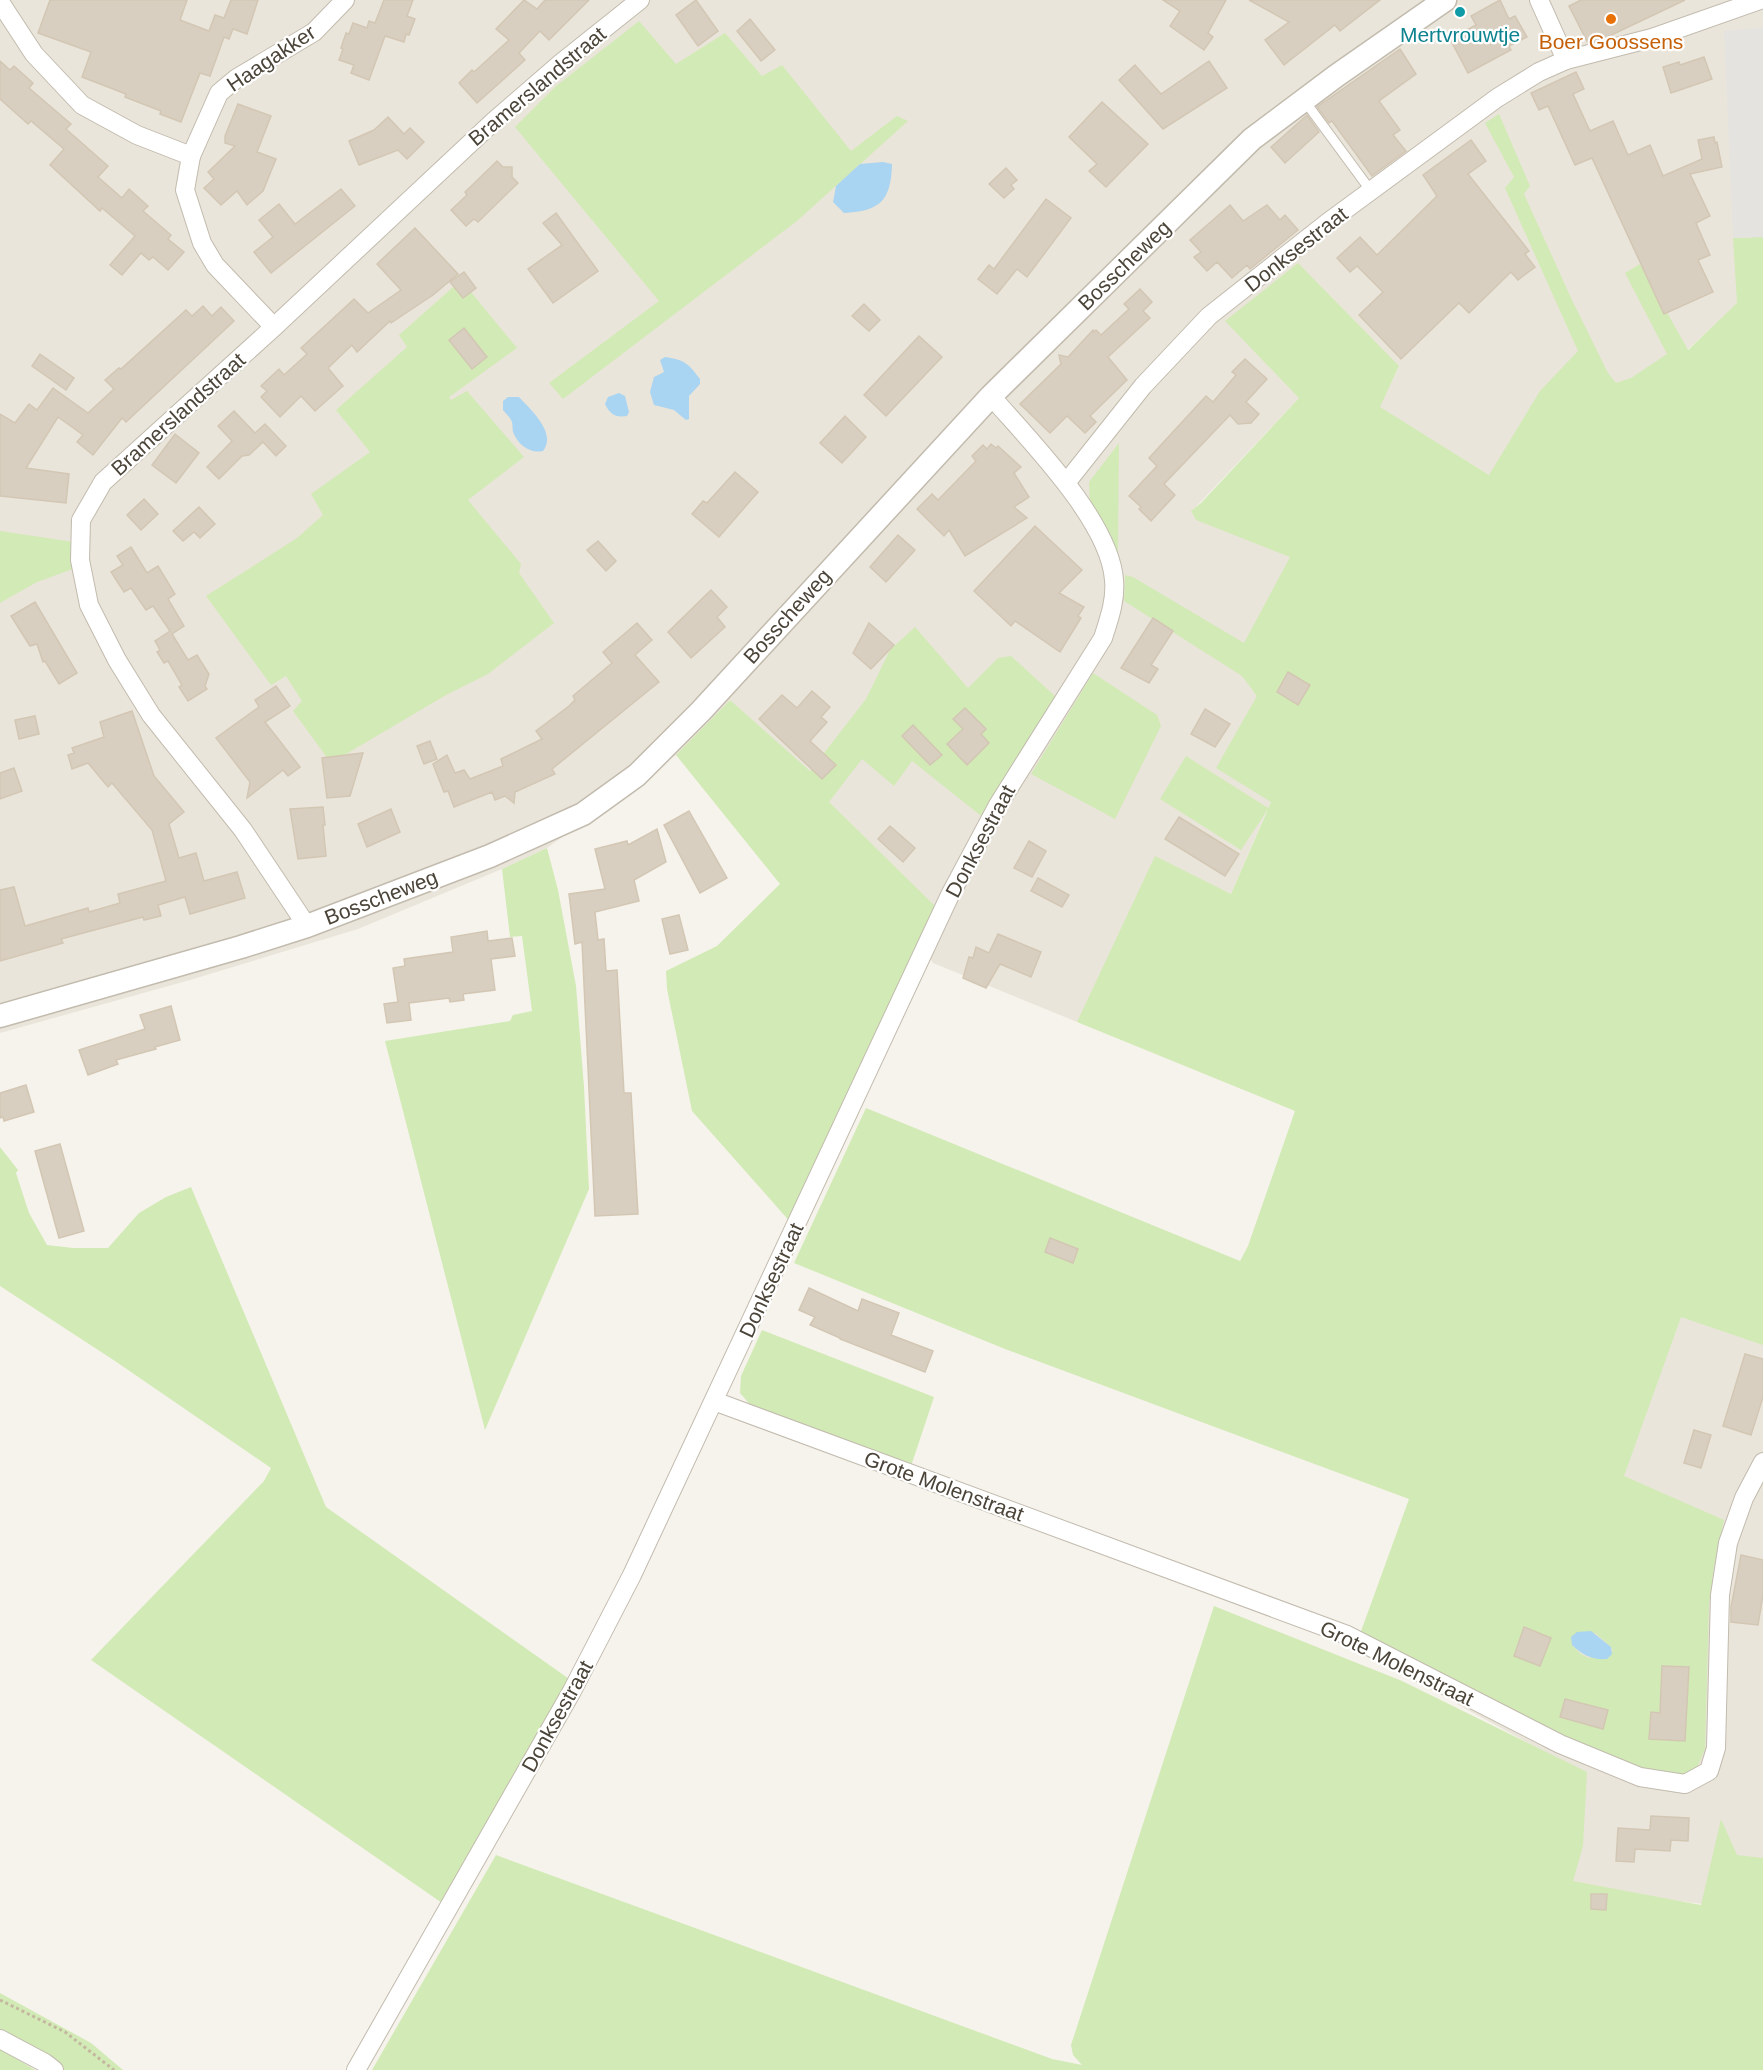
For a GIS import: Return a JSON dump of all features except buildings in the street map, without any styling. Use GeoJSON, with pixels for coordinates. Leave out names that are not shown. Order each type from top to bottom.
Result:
{"type":"FeatureCollection","features":[{"type":"Feature","properties":{"kind":"street","name":"Haagakker"},"geometry":{"type":"LineString","coordinates":[[274,327],[215,265],[202,243],[185,189],[191,156],[219,93],[237,78],[314,32],[345,0]]}},
{"type":"Feature","properties":{"kind":"street","name":"Bramerslandstraat"},"geometry":{"type":"LineString","coordinates":[[307,926],[243,830],[151,715],[128,679],[88,605],[80,560],[81,520],[103,482],[274,327],[494,121],[561,63],[640,0]]}},
{"type":"Feature","properties":{"kind":"street","name":"Bosscheweg"},"geometry":{"type":"LineString","coordinates":[[0,1016],[307,926],[490,856],[583,814],[637,775],[701,711],[991,396],[1252,139],[1445,0]]}},
{"type":"Feature","properties":{"kind":"street"},"geometry":{"type":"LineString","coordinates":[[1539,0],[1566,60]]}},
{"type":"Feature","properties":{"kind":"street","name":"Donksestraat"},"geometry":{"type":"LineString","coordinates":[[1066,483],[1143,386],[1209,316],[1327,223],[1497,98],[1539,72],[1566,60],[1652,38],[1760,0]]}},
{"type":"Feature","properties":{"kind":"street"},"geometry":{"type":"LineString","coordinates":[[0,2],[34,54],[82,105],[137,135],[191,156]]}},
{"type":"Feature","properties":{"kind":"street","name":"Donksestraat"},"geometry":{"type":"LineString","coordinates":[[356,2070],[572,1691],[632,1575],[950,895],[998,805],[1103,638],[1113,607],[1115,580],[1110,554],[1099,531],[1066,483],[991,396]]}},
{"type":"Feature","properties":{"kind":"street","name":"Grote Molenstraat"},"geometry":{"type":"LineString","coordinates":[[714,1401],[1347,1635],[1560,1744],[1640,1777],[1685,1784],[1709,1771],[1716,1748],[1720,1595],[1728,1544],[1743,1498],[1763,1462]]}},
{"type":"Feature","properties":{"kind":"street"},"geometry":{"type":"LineString","coordinates":[[0,2039],[54,2070]]}},
{"type":"Feature","properties":{"kind":"lane"},"geometry":{"type":"LineString","coordinates":[[1304,100],[1371,191]]}},
{"type":"Feature","properties":{"kind":"path"},"geometry":{"type":"LineString","coordinates":[[0,2000],[65,2032],[114,2070]]}},
{"type":"Feature","properties":{"kind":"shaded area"},"geometry":{"type":"Polygon","coordinates":[[[0,0],[1763,0],[1763,327],[1737,304],[1687,350],[1489,475],[1379,407],[1399,367],[1299,398],[1192,511],[1290,557],[1271,801],[1231,894],[1168,866],[1077,1022],[933,963],[829,802],[730,700],[676,755],[547,848],[502,869],[358,929],[190,980],[0,1033],[0,0]]]}},
{"type":"Feature","properties":{"kind":"shaded area"},"geometry":{"type":"Polygon","coordinates":[[[1763,27],[1763,237],[1733,238],[1724,31],[1763,27]]]}},
{"type":"Feature","properties":{"kind":"shaded area"},"geometry":{"type":"Polygon","coordinates":[[[1677,1308],[1763,1341],[1763,1912],[1566,1886],[1581,1772],[1457,1704],[1576,1429],[1677,1308]]]}},
{"type":"Feature","properties":{"kind":"green space"},"geometry":{"type":"Polygon","coordinates":[[[639,21],[676,64],[725,33],[762,76],[782,65],[851,151],[897,116],[908,121],[797,221],[563,399],[549,383],[659,301],[515,127],[555,87],[639,21]]]}},
{"type":"Feature","properties":{"kind":"green space"},"geometry":{"type":"Polygon","coordinates":[[[1499,114],[1530,186],[1524,194],[1571,298],[1608,373],[1616,383],[1631,378],[1667,354],[1625,273],[1640,264],[1688,350],[1737,303],[1733,238],[1763,237],[1763,1345],[1681,1317],[1624,1476],[1724,1520],[1709,1605],[1705,1749],[1697,1768],[1682,1776],[1664,1777],[1599,1754],[1360,1634],[1409,1499],[1005,1349],[794,1263],[866,1108],[1240,1261],[1248,1246],[1295,1111],[1077,1022],[1155,856],[1231,894],[1268,809],[1241,850],[1160,799],[1186,756],[1268,808],[1271,802],[1216,768],[1257,696],[1242,676],[1124,601],[1125,575],[1133,577],[1244,643],[1290,557],[1196,520],[1191,511],[1299,398],[1225,321],[1298,263],[1399,366],[1380,407],[1489,475],[1540,391],[1578,351],[1505,188],[1514,177],[1485,123],[1499,114]],[[1595,1633],[1572,1645],[1589,1658],[1613,1651],[1595,1633]]]}},
{"type":"Feature","properties":{"kind":"green space"},"geometry":{"type":"Polygon","coordinates":[[[461,280],[517,348],[449,397],[451,400],[467,391],[524,457],[468,500],[521,564],[519,573],[554,623],[488,674],[446,695],[331,763],[293,711],[302,701],[286,676],[271,685],[206,596],[297,538],[323,515],[311,494],[370,452],[336,410],[407,347],[399,335],[461,280]]]}},
{"type":"Feature","properties":{"kind":"green space"},"geometry":{"type":"Polygon","coordinates":[[[1119,443],[1118,555],[1112,540],[1090,509],[1089,482],[1119,443]]]}},
{"type":"Feature","properties":{"kind":"green space"},"geometry":{"type":"Polygon","coordinates":[[[0,531],[74,542],[73,569],[37,582],[0,603],[0,531]]]}},
{"type":"Feature","properties":{"kind":"green space"},"geometry":{"type":"Polygon","coordinates":[[[915,627],[968,688],[998,658],[1011,656],[1056,697],[985,819],[912,761],[894,786],[862,759],[829,802],[939,910],[792,1224],[692,1111],[667,989],[666,971],[717,946],[780,884],[676,755],[730,700],[810,771],[866,699],[890,650],[915,627]]]}},
{"type":"Feature","properties":{"kind":"green space"},"geometry":{"type":"Polygon","coordinates":[[[1093,673],[1157,715],[1161,726],[1115,819],[1031,774],[1093,673]]]}},
{"type":"Feature","properties":{"kind":"green space"},"geometry":{"type":"Polygon","coordinates":[[[547,848],[558,890],[576,986],[589,1189],[485,1430],[385,1041],[510,1021],[513,1015],[532,1011],[522,936],[510,937],[502,869],[547,848]]]}},
{"type":"Feature","properties":{"kind":"green space"},"geometry":{"type":"Polygon","coordinates":[[[0,1147],[18,1170],[16,1173],[29,1213],[47,1245],[108,1248],[139,1213],[166,1197],[191,1187],[326,1507],[572,1681],[445,1905],[91,1660],[264,1481],[271,1468],[115,1361],[0,1286],[0,1147]]]}},
{"type":"Feature","properties":{"kind":"green space"},"geometry":{"type":"Polygon","coordinates":[[[762,1330],[934,1397],[911,1466],[752,1407],[740,1393],[741,1376],[762,1330]]]}},
{"type":"Feature","properties":{"kind":"green space"},"geometry":{"type":"Polygon","coordinates":[[[1214,1606],[1402,1681],[1587,1772],[1583,1846],[1573,1881],[1701,1905],[1721,1819],[1737,1855],[1763,1858],[1763,2070],[372,2070],[496,1855],[1052,2059],[1082,2065],[1073,2055],[1071,2045],[1214,1606]]]}},
{"type":"Feature","properties":{"kind":"green space"},"geometry":{"type":"Polygon","coordinates":[[[0,1993],[91,2043],[123,2070],[59,2070],[0,2034],[0,1993]]]}},
{"type":"Feature","properties":{"kind":"green space"},"geometry":{"type":"Polygon","coordinates":[[[0,2049],[4,2051],[35,2070],[0,2070],[0,2049]]]}},
{"type":"Feature","properties":{"kind":"water"},"geometry":{"type":"Polygon","coordinates":[[[883,162],[892,164],[889,187],[881,202],[867,210],[844,213],[833,202],[836,186],[860,164],[883,162]]]}},
{"type":"Feature","properties":{"kind":"water"},"geometry":{"type":"Polygon","coordinates":[[[665,357],[685,363],[700,379],[700,384],[689,396],[689,419],[686,420],[674,410],[654,405],[650,392],[654,377],[664,372],[660,360],[665,357]]]}},
{"type":"Feature","properties":{"kind":"water"},"geometry":{"type":"Polygon","coordinates":[[[619,393],[625,396],[629,412],[627,416],[613,414],[605,404],[608,397],[619,393]]]}},
{"type":"Feature","properties":{"kind":"water"},"geometry":{"type":"Polygon","coordinates":[[[508,397],[519,397],[541,422],[547,437],[543,451],[529,450],[515,437],[511,420],[503,410],[503,401],[508,397]]]}},
{"type":"Feature","properties":{"kind":"water"},"geometry":{"type":"Polygon","coordinates":[[[1591,1631],[1611,1647],[1612,1654],[1607,1659],[1588,1656],[1572,1645],[1571,1637],[1577,1632],[1591,1631]]]}},
{"type":"Feature","properties":{"kind":"place","name":"Mertvrouwtje"},"geometry":{"type":"Point","coordinates":[1460,12]}},
{"type":"Feature","properties":{"kind":"place","name":"Boer Goossens"},"geometry":{"type":"Point","coordinates":[1611,19]}}]}
